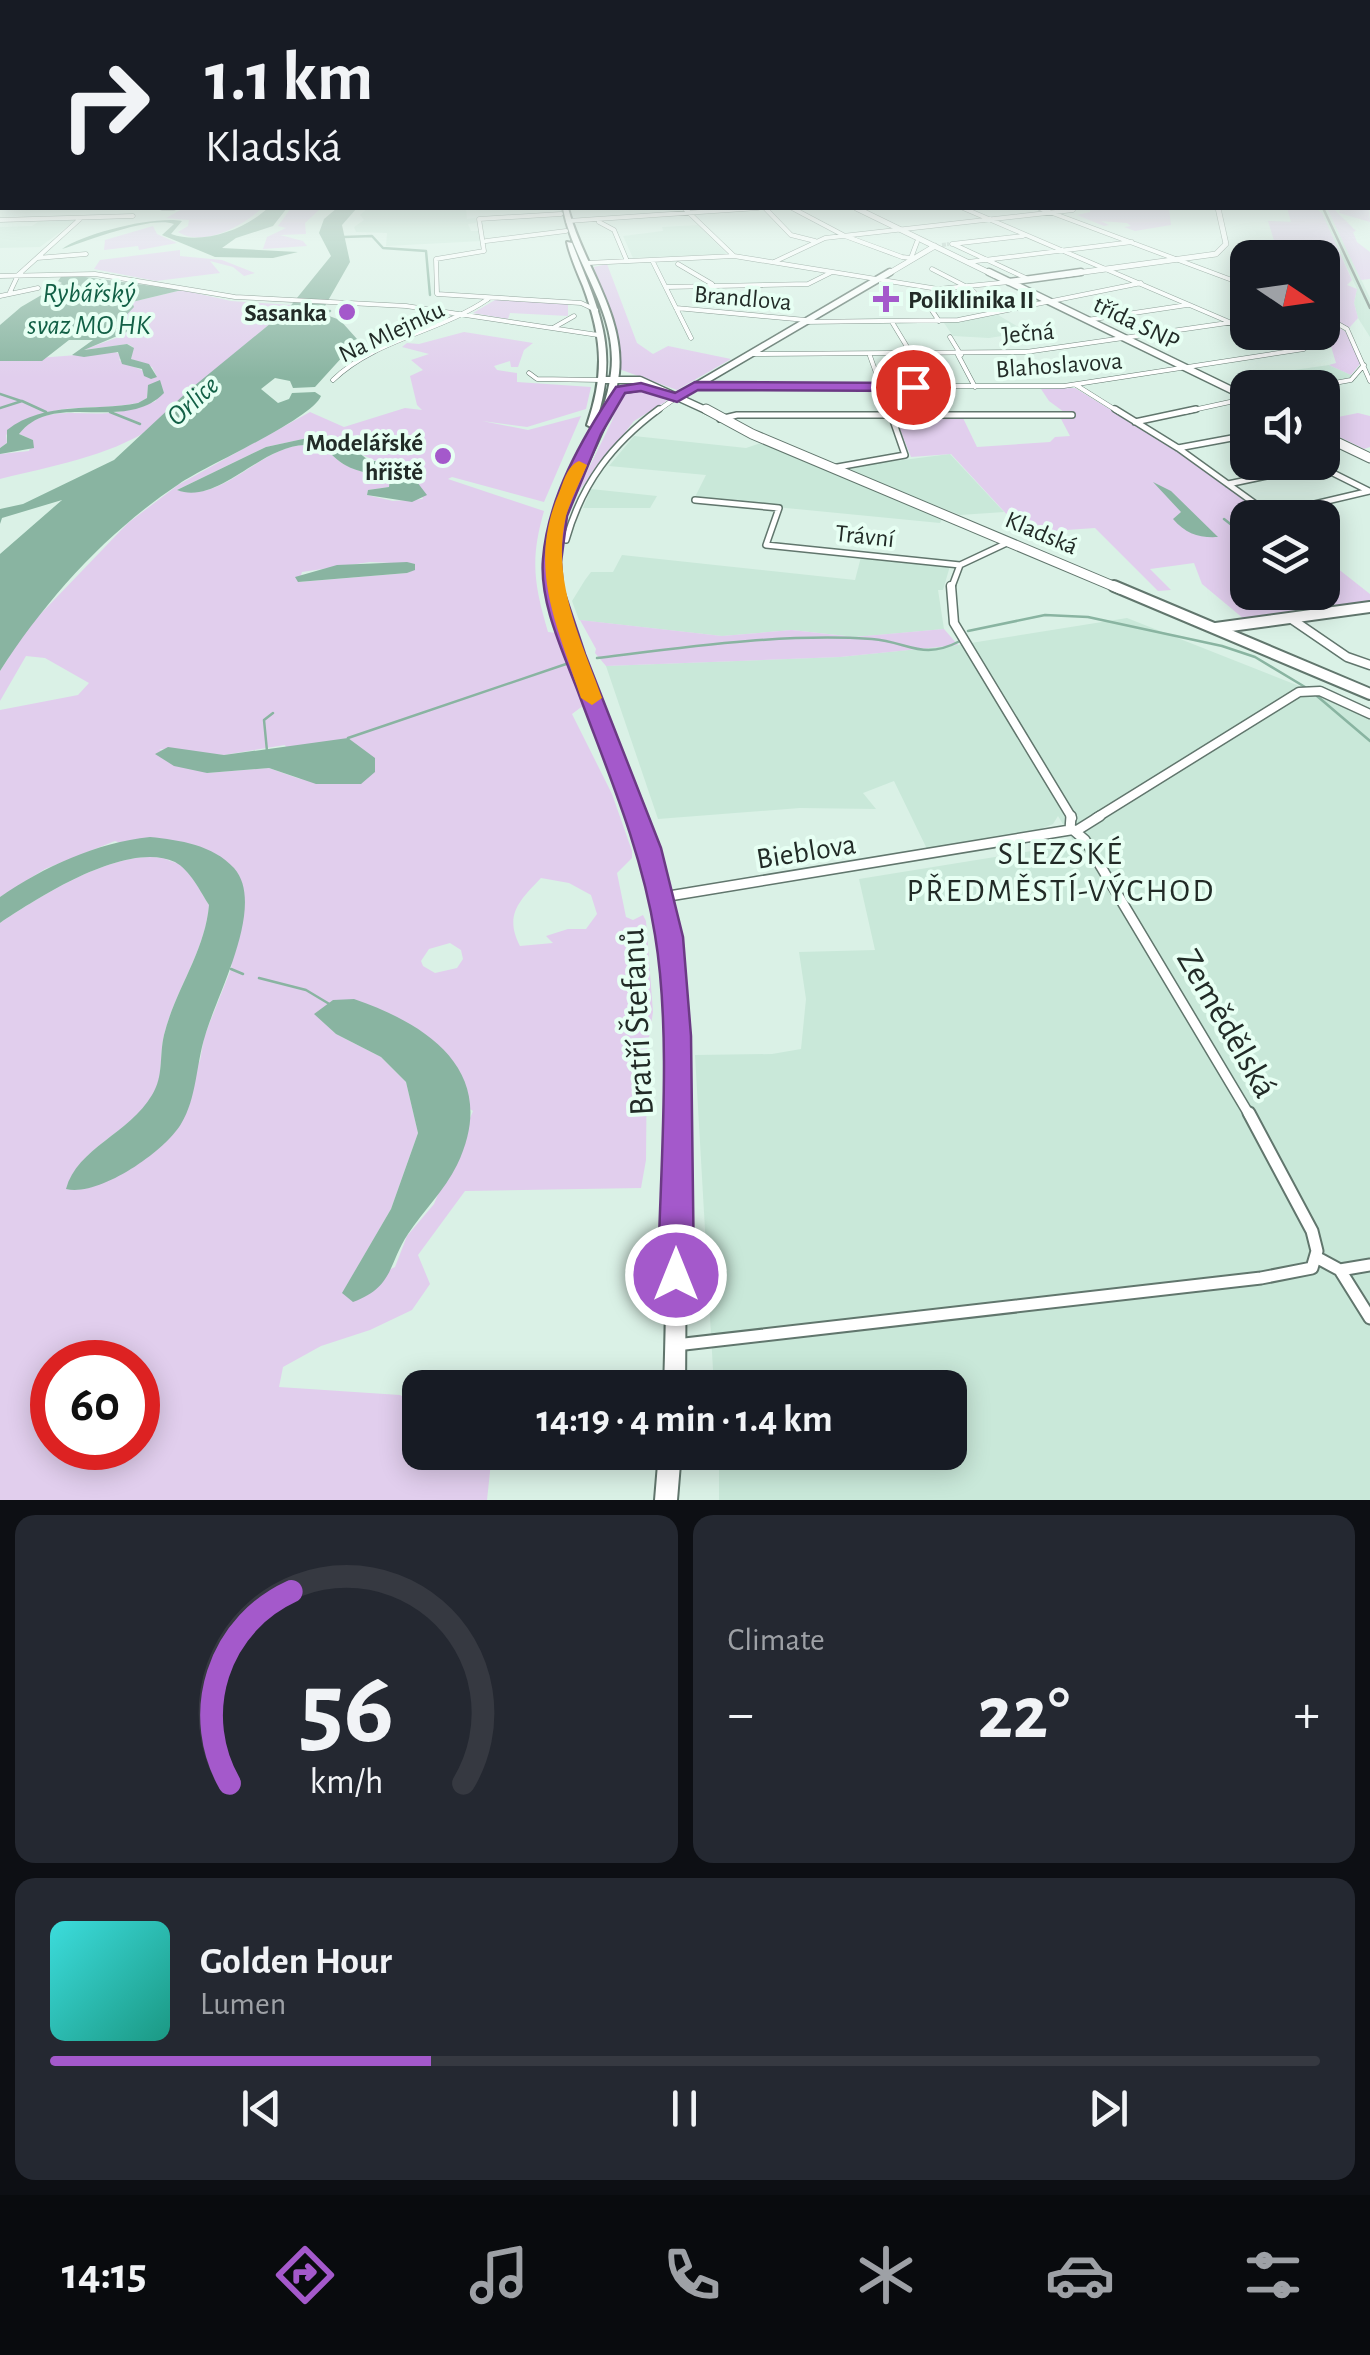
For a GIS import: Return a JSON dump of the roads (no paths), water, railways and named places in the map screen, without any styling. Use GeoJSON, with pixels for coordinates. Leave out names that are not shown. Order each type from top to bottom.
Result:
{"type":"FeatureCollection","features":[{"type":"Feature","properties":{"kind":"main road"},"geometry":{"type":"LineString","coordinates":[[568,238],[596,310],[614,378]]}},
{"type":"Feature","properties":{"kind":"main road"},"geometry":{"type":"LineString","coordinates":[[576,238],[613,340],[614,378]]}},
{"type":"Feature","properties":{"kind":"main road","name":"Bratří Štefanů"},"geometry":{"type":"LineString","coordinates":[[614,378],[604,414],[561,506],[554,533],[554,588],[573,651],[642,828],[663,897],[674,975],[676,1036],[674,1370]]}},
{"type":"Feature","properties":{"kind":"main road","name":"Bratří Štefanů"},"geometry":{"type":"LineString","coordinates":[[573,651],[551,607],[544,558],[551,518],[614,378]]}},
{"type":"Feature","properties":{"kind":"main road"},"geometry":{"type":"LineString","coordinates":[[666,1500],[668,1470]]}},
{"type":"Feature","properties":{"kind":"street"},"geometry":{"type":"LineString","coordinates":[[10,292],[18,276],[59,238]]}},
{"type":"Feature","properties":{"kind":"street"},"geometry":{"type":"LineString","coordinates":[[485,238],[486,242],[514,238]]}},
{"type":"Feature","properties":{"kind":"street"},"geometry":{"type":"LineString","coordinates":[[618,238],[628,261]]}},
{"type":"Feature","properties":{"kind":"street"},"geometry":{"type":"LineString","coordinates":[[716,238],[734,256]]}},
{"type":"Feature","properties":{"kind":"street"},"geometry":{"type":"LineString","coordinates":[[806,238],[831,238]]}},
{"type":"Feature","properties":{"kind":"street"},"geometry":{"type":"LineString","coordinates":[[852,238],[910,258]]}},
{"type":"Feature","properties":{"kind":"street","name":"třída SNP"},"geometry":{"type":"LineString","coordinates":[[925,238],[1230,390]]}},
{"type":"Feature","properties":{"kind":"street"},"geometry":{"type":"LineString","coordinates":[[566,540],[583,489],[637,422],[910,258],[945,245],[1002,238]]}},
{"type":"Feature","properties":{"kind":"street"},"geometry":{"type":"LineString","coordinates":[[1034,238],[1230,321]]}},
{"type":"Feature","properties":{"kind":"street"},"geometry":{"type":"LineString","coordinates":[[1125,238],[1230,279]]}},
{"type":"Feature","properties":{"kind":"street"},"geometry":{"type":"LineString","coordinates":[[588,266],[734,256],[938,290],[1216,254],[1225,247],[1223,238]]}},
{"type":"Feature","properties":{"kind":"street"},"geometry":{"type":"LineString","coordinates":[[773,262],[816,240]]}},
{"type":"Feature","properties":{"kind":"street","name":"Na Mlejnku"},"geometry":{"type":"LineString","coordinates":[[486,242],[483,252],[436,258],[436,294],[488,298]]}},
{"type":"Feature","properties":{"kind":"street"},"geometry":{"type":"LineString","coordinates":[[910,258],[917,242]]}},
{"type":"Feature","properties":{"kind":"street"},"geometry":{"type":"LineString","coordinates":[[968,262],[1135,242]]}},
{"type":"Feature","properties":{"kind":"street"},"geometry":{"type":"LineString","coordinates":[[945,245],[1028,280]]}},
{"type":"Feature","properties":{"kind":"street"},"geometry":{"type":"LineString","coordinates":[[37,258],[86,254]]}},
{"type":"Feature","properties":{"kind":"street"},"geometry":{"type":"LineString","coordinates":[[652,260],[691,338]]}},
{"type":"Feature","properties":{"kind":"street"},"geometry":{"type":"LineString","coordinates":[[678,264],[716,286]]}},
{"type":"Feature","properties":{"kind":"street"},"geometry":{"type":"LineString","coordinates":[[932,269],[974,292],[933,297]]}},
{"type":"Feature","properties":{"kind":"street"},"geometry":{"type":"LineString","coordinates":[[666,287],[808,284],[832,272]]}},
{"type":"Feature","properties":{"kind":"street","name":"Na Mlejnku"},"geometry":{"type":"LineString","coordinates":[[0,276],[95,274],[262,299],[466,315],[598,335]]}},
{"type":"Feature","properties":{"kind":"street","name":"Brandlova"},"geometry":{"type":"LineString","coordinates":[[676,308],[761,313],[805,321],[939,321],[1140,284]]}},
{"type":"Feature","properties":{"kind":"street"},"geometry":{"type":"LineString","coordinates":[[0,296],[38,288]]}},
{"type":"Feature","properties":{"kind":"street"},"geometry":{"type":"LineString","coordinates":[[938,290],[927,303],[939,321]]}},
{"type":"Feature","properties":{"kind":"street"},"geometry":{"type":"LineString","coordinates":[[488,298],[582,302],[596,310]]}},
{"type":"Feature","properties":{"kind":"street","name":"Na Mlejnku"},"geometry":{"type":"LineString","coordinates":[[333,380],[348,366],[466,315],[488,298]]}},
{"type":"Feature","properties":{"kind":"street"},"geometry":{"type":"LineString","coordinates":[[1087,320],[1189,304]]}},
{"type":"Feature","properties":{"kind":"street"},"geometry":{"type":"LineString","coordinates":[[553,328],[574,316]]}},
{"type":"Feature","properties":{"kind":"street"},"geometry":{"type":"LineString","coordinates":[[892,322],[912,356]]}},
{"type":"Feature","properties":{"kind":"street","name":"Ječná"},"geometry":{"type":"LineString","coordinates":[[750,354],[912,356],[1026,352],[1230,322]]}},
{"type":"Feature","properties":{"kind":"street"},"geometry":{"type":"LineString","coordinates":[[1340,325],[1348,329],[1370,381]]}},
{"type":"Feature","properties":{"kind":"street"},"geometry":{"type":"LineString","coordinates":[[950,337],[976,387]]}},
{"type":"Feature","properties":{"kind":"street","name":"Blahoslavova"},"geometry":{"type":"LineString","coordinates":[[686,394],[1076,385],[1294,350]]}},
{"type":"Feature","properties":{"kind":"street"},"geometry":{"type":"LineString","coordinates":[[832,468],[904,455],[870,356]]}},
{"type":"Feature","properties":{"kind":"street"},"geometry":{"type":"LineString","coordinates":[[1340,382],[1351,380],[1364,365]]}},
{"type":"Feature","properties":{"kind":"street"},"geometry":{"type":"LineString","coordinates":[[528,373],[536,379],[614,378]]}},
{"type":"Feature","properties":{"kind":"street","name":"Kladská"},"geometry":{"type":"LineString","coordinates":[[614,378],[686,394]]}},
{"type":"Feature","properties":{"kind":"street","name":"Kladská"},"geometry":{"type":"LineString","coordinates":[[614,378],[686,394],[720,419],[1370,694]]}},
{"type":"Feature","properties":{"kind":"street"},"geometry":{"type":"LineString","coordinates":[[666,390],[684,389],[709,378]]}},
{"type":"Feature","properties":{"kind":"street"},"geometry":{"type":"LineString","coordinates":[[1076,385],[1178,448],[1250,500]]}},
{"type":"Feature","properties":{"kind":"street"},"geometry":{"type":"LineString","coordinates":[[604,414],[618,391],[641,387]]}},
{"type":"Feature","properties":{"kind":"street"},"geometry":{"type":"LineString","coordinates":[[1136,422],[1230,402]]}},
{"type":"Feature","properties":{"kind":"street"},"geometry":{"type":"LineString","coordinates":[[720,419],[736,415],[1072,415]]}},
{"type":"Feature","properties":{"kind":"street"},"geometry":{"type":"LineString","coordinates":[[1178,448],[1230,438]]}},
{"type":"Feature","properties":{"kind":"street"},"geometry":{"type":"LineString","coordinates":[[1340,444],[1370,458]]}},
{"type":"Feature","properties":{"kind":"street"},"geometry":{"type":"LineString","coordinates":[[1359,453],[1370,450]]}},
{"type":"Feature","properties":{"kind":"street"},"geometry":{"type":"LineString","coordinates":[[1340,476],[1370,491]]}},
{"type":"Feature","properties":{"kind":"street"},"geometry":{"type":"LineString","coordinates":[[1228,484],[1246,480]]}},
{"type":"Feature","properties":{"kind":"street"},"geometry":{"type":"LineString","coordinates":[[1335,500],[1370,491]]}},
{"type":"Feature","properties":{"kind":"street","name":"Trávní"},"geometry":{"type":"LineString","coordinates":[[695,500],[779,508],[766,545],[960,565]]}},
{"type":"Feature","properties":{"kind":"street"},"geometry":{"type":"LineString","coordinates":[[960,565],[1008,542]]}},
{"type":"Feature","properties":{"kind":"street","name":"Zemědělská"},"geometry":{"type":"LineString","coordinates":[[960,565],[949,596],[954,624],[1072,818],[1073,828],[1244,1104],[1312,1232],[1316,1257]]}},
{"type":"Feature","properties":{"kind":"street"},"geometry":{"type":"LineString","coordinates":[[1212,628],[1370,608]]}},
{"type":"Feature","properties":{"kind":"street"},"geometry":{"type":"LineString","coordinates":[[1290,618],[1348,657],[1370,665]]}},
{"type":"Feature","properties":{"kind":"street"},"geometry":{"type":"LineString","coordinates":[[1258,622],[1252,632],[1256,640],[1306,667]]}},
{"type":"Feature","properties":{"kind":"street","name":"Bieblova"},"geometry":{"type":"LineString","coordinates":[[663,897],[1061,834],[1294,694],[1316,690],[1370,714]]}},
{"type":"Feature","properties":{"kind":"street"},"geometry":{"type":"LineString","coordinates":[[675,1345],[1305,1272],[1312,1268],[1316,1257],[1340,1270],[1370,1318]]}},
{"type":"Feature","properties":{"kind":"street"},"geometry":{"type":"LineString","coordinates":[[1340,1270],[1370,1264]]}},
{"type":"Feature","properties":{"kind":"water"},"geometry":{"type":"Polygon","coordinates":[[[169,238],[236,238],[222,248],[298,252],[273,258],[215,257],[169,238]]]}},
{"type":"Feature","properties":{"kind":"water","name":"Orlice"},"geometry":{"type":"Polygon","coordinates":[[[322,238],[345,238],[350,262],[321,313],[340,320],[357,339],[341,345],[345,354],[315,387],[293,388],[290,381],[275,378],[261,389],[278,403],[289,399],[292,393],[315,392],[321,396],[299,417],[179,484],[128,523],[58,593],[0,671],[0,554],[62,500],[2,518],[0,524],[0,509],[23,504],[114,460],[188,391],[288,309],[331,256],[322,238]]]}},
{"type":"Feature","properties":{"kind":"water","name":"Rybářský svaz MO HK"},"geometry":{"type":"Polygon","coordinates":[[[63,274],[182,290],[132,302],[134,307],[118,324],[129,331],[84,350],[127,344],[134,348],[131,359],[149,364],[157,377],[151,379],[144,376],[142,369],[122,364],[118,352],[72,355],[93,340],[69,340],[42,361],[0,361],[0,325],[21,307],[62,283],[58,281],[63,274]]]}},
{"type":"Feature","properties":{"kind":"water"},"geometry":{"type":"Polygon","coordinates":[[[160,380],[164,393],[148,405],[110,412],[51,414],[34,421],[19,434],[33,440],[34,448],[0,454],[0,448],[7,443],[7,430],[22,421],[54,411],[138,403],[147,398],[148,385],[160,380]]]}},
{"type":"Feature","properties":{"kind":"water"},"geometry":{"type":"Polygon","coordinates":[[[312,437],[343,440],[368,460],[412,467],[420,472],[417,482],[427,495],[412,502],[367,495],[368,490],[389,487],[390,478],[356,470],[312,445],[288,448],[208,490],[177,490],[266,447],[312,437]]]}},
{"type":"Feature","properties":{"kind":"water"},"geometry":{"type":"Polygon","coordinates":[[[1153,482],[1171,491],[1218,537],[1193,534],[1178,524],[1173,519],[1181,512],[1153,482]]]}},
{"type":"Feature","properties":{"kind":"water"},"geometry":{"type":"Polygon","coordinates":[[[415,564],[415,570],[298,582],[295,577],[337,565],[415,564]]]}},
{"type":"Feature","properties":{"kind":"water"},"geometry":{"type":"Polygon","coordinates":[[[348,738],[375,758],[375,772],[361,784],[316,784],[269,768],[207,773],[174,766],[155,754],[168,747],[224,755],[348,738]]]}},
{"type":"Feature","properties":{"kind":"water"},"geometry":{"type":"Polygon","coordinates":[[[150,837],[184,842],[226,860],[243,884],[242,927],[205,1036],[190,1103],[181,1124],[160,1147],[130,1170],[96,1186],[66,1189],[81,1162],[131,1120],[156,1088],[164,1035],[202,939],[209,905],[180,866],[155,857],[133,859],[84,874],[0,923],[0,897],[72,858],[150,837]]]}},
{"type":"Feature","properties":{"kind":"water"},"geometry":{"type":"Polygon","coordinates":[[[354,999],[383,1010],[433,1040],[451,1058],[464,1080],[470,1105],[468,1133],[452,1174],[408,1234],[383,1282],[353,1302],[342,1293],[391,1209],[418,1133],[406,1082],[381,1057],[336,1034],[314,1014],[333,1000],[354,999]]]}},
{"type":"Feature","properties":{"kind":"waterway"},"geometry":{"type":"LineString","coordinates":[[374,238],[383,248],[426,251],[430,295]]}},
{"type":"Feature","properties":{"kind":"waterway"},"geometry":{"type":"LineString","coordinates":[[321,312],[330,311]]}},
{"type":"Feature","properties":{"kind":"waterway"},"geometry":{"type":"LineString","coordinates":[[0,394],[21,401]]}},
{"type":"Feature","properties":{"kind":"waterway"},"geometry":{"type":"LineString","coordinates":[[0,408],[22,401],[46,412]]}},
{"type":"Feature","properties":{"kind":"waterway"},"geometry":{"type":"LineString","coordinates":[[110,412],[140,424]]}},
{"type":"Feature","properties":{"kind":"waterway"},"geometry":{"type":"LineString","coordinates":[[1224,519],[1230,524]]}},
{"type":"Feature","properties":{"kind":"waterway"},"geometry":{"type":"LineString","coordinates":[[968,631],[1045,615],[1088,617],[1222,646],[1255,657],[1305,687]]}},
{"type":"Feature","properties":{"kind":"waterway"},"geometry":{"type":"LineString","coordinates":[[597,658],[769,639],[872,639],[925,650],[960,641]]}},
{"type":"Feature","properties":{"kind":"waterway"},"geometry":{"type":"LineString","coordinates":[[348,738],[569,663]]}},
{"type":"Feature","properties":{"kind":"waterway"},"geometry":{"type":"LineString","coordinates":[[1317,696],[1370,741]]}},
{"type":"Feature","properties":{"kind":"waterway"},"geometry":{"type":"LineString","coordinates":[[267,751],[264,720],[273,713]]}},
{"type":"Feature","properties":{"kind":"waterway"},"geometry":{"type":"LineString","coordinates":[[231,969],[243,974]]}},
{"type":"Feature","properties":{"kind":"waterway"},"geometry":{"type":"LineString","coordinates":[[259,978],[306,990],[331,1005]]}},
{"type":"Feature","properties":{"kind":"tunnel"},"geometry":{"type":"LineString","coordinates":[[942,245],[949,244]]}},
{"type":"Feature","properties":{"kind":"railway"},"geometry":{"type":"LineString","coordinates":[[1337,238],[1370,308]]}},
{"type":"Feature","properties":{"kind":"place","name":"Poliklinika II"},"geometry":{"type":"Point","coordinates":[886,299]}},
{"type":"Feature","properties":{"kind":"place","name":"Sasanka"},"geometry":{"type":"Point","coordinates":[347,312]}},
{"type":"Feature","properties":{"kind":"place","name":"Modelářské hřiště"},"geometry":{"type":"Point","coordinates":[443,456]}},
{"type":"Feature","properties":{"kind":"district","name":"SLEZSKÉ PŘEDMĚSTÍ-VÝCHOD"},"geometry":{"type":"Point","coordinates":[1061,872]}}]}
